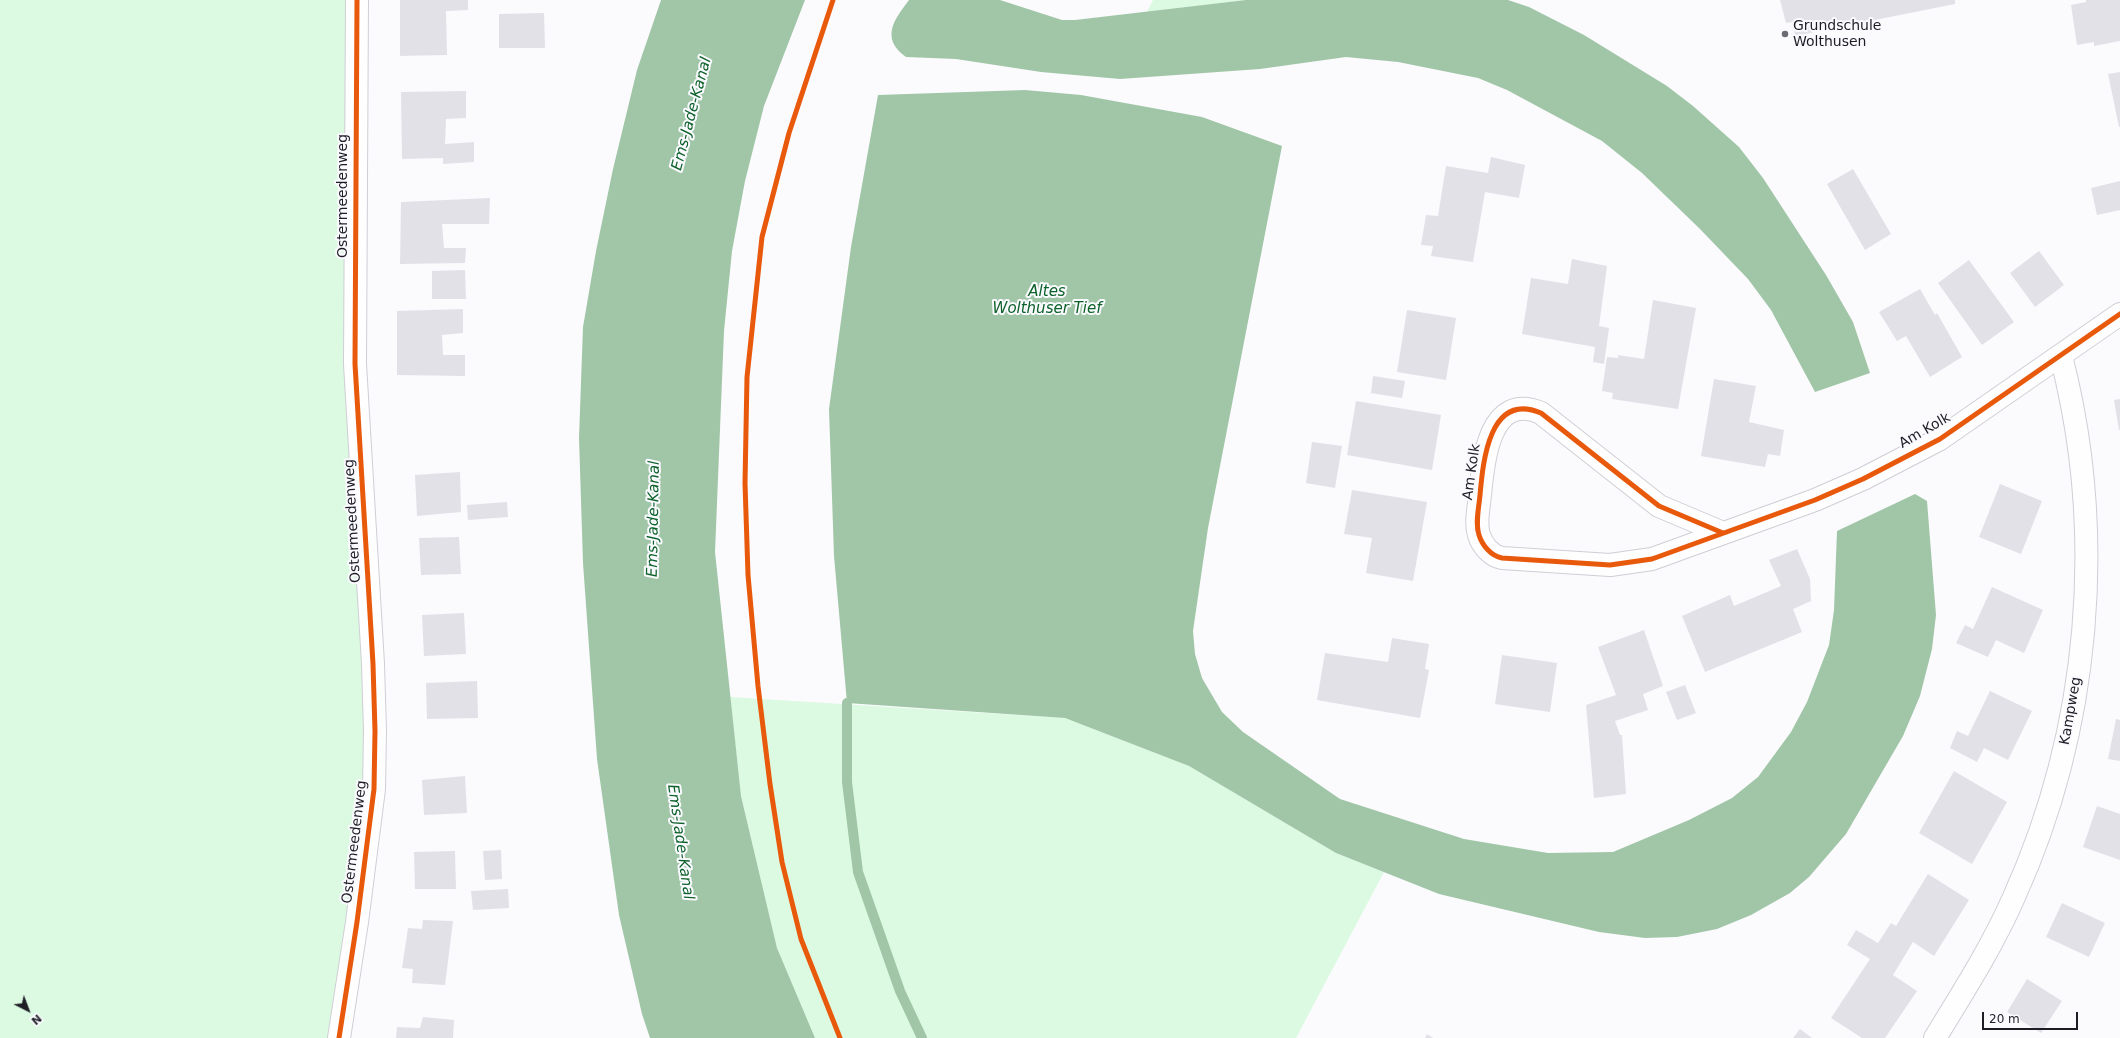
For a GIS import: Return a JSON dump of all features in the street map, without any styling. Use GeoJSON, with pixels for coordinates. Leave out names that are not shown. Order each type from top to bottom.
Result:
{"type":"FeatureCollection","features":[{"type":"Feature","properties":{"kind":"street","name":"Ostermeedenweg"},"geometry":{"type":"LineString","coordinates":[[339,1038],[357,922],[374,790],[375,731],[373,664],[355,364],[357,0]]}},
{"type":"Feature","properties":{"kind":"street","name":"Am Kolk"},"geometry":{"type":"LineString","coordinates":[[1723,533],[1659,506],[1541,413],[1532,409],[1517,410],[1504,417],[1492,430],[1485,458],[1478,526],[1483,544],[1498,557],[1610,565],[1652,559],[1815,500],[1863,479],[1940,439],[2120,314]]}},
{"type":"Feature","properties":{"kind":"street","name":"Kampweg"},"geometry":{"type":"LineString","coordinates":[[1935,1038],[1976,972],[2004,917],[2026,868],[2050,804],[2075,699],[2082,648],[2085,595],[2084,507],[2081,459],[2075,416],[2061,356]]}},
{"type":"Feature","properties":{"kind":"shaded area"},"geometry":{"type":"Polygon","coordinates":[[[0,0],[357,0],[355,236],[375,731],[339,1038],[0,1038],[0,0]]]}},
{"type":"Feature","properties":{"kind":"shaded area"},"geometry":{"type":"Polygon","coordinates":[[[1153,0],[1246,0],[1147,12],[1153,0]]]}},
{"type":"Feature","properties":{"kind":"shaded area"},"geometry":{"type":"Polygon","coordinates":[[[730,697],[1065,718],[1189,766],[1336,853],[1384,872],[1296,1038],[815,1038],[777,948],[741,796],[730,697]]]}},
{"type":"Feature","properties":{"kind":"water","name":"Ems-Jade-Kanal"},"geometry":{"type":"Polygon","coordinates":[[[661,0],[805,0],[764,106],[745,181],[732,251],[724,331],[715,552],[741,796],[777,948],[815,1038],[650,1038],[642,1014],[619,915],[597,759],[583,563],[579,438],[583,327],[596,251],[613,169],[637,70],[661,0]]]}},
{"type":"Feature","properties":{"kind":"water"},"geometry":{"type":"Polygon","coordinates":[[[909,0],[1000,0],[1062,20],[1075,20],[1246,0],[1508,0],[1529,7],[1584,35],[1667,86],[1693,106],[1739,147],[1763,178],[1826,275],[1853,322],[1870,373],[1815,392],[1771,310],[1748,279],[1699,228],[1642,173],[1602,141],[1507,90],[1478,78],[1398,62],[1346,57],[1260,69],[1120,79],[1041,72],[956,59],[906,57],[893,43],[892,29],[909,0]]]}},
{"type":"Feature","properties":{"kind":"water","name":"Altes Wolthuser Tief"},"geometry":{"type":"Polygon","coordinates":[[[1025,90],[1081,95],[1202,117],[1282,146],[1208,528],[1193,631],[1195,654],[1202,678],[1222,712],[1243,732],[1340,799],[1464,839],[1548,853],[1613,852],[1689,820],[1732,798],[1758,777],[1791,732],[1807,702],[1829,645],[1834,610],[1837,531],[1915,494],[1927,501],[1936,615],[1932,649],[1920,696],[1903,736],[1846,834],[1809,877],[1790,893],[1751,915],[1717,929],[1677,937],[1645,938],[1599,932],[1439,894],[1336,853],[1189,766],[1065,718],[847,703],[834,556],[829,409],[851,247],[878,95],[1025,90]]]}},
{"type":"Feature","properties":{"kind":"building"},"geometry":{"type":"Polygon","coordinates":[[[400,0],[468,0],[468,10],[446,11],[447,55],[400,56],[400,0]]]}},
{"type":"Feature","properties":{"kind":"building"},"geometry":{"type":"Polygon","coordinates":[[[1780,0],[1955,0],[1955,4],[1795,36],[1793,22],[1786,23],[1780,0]]]}},
{"type":"Feature","properties":{"kind":"building"},"geometry":{"type":"Polygon","coordinates":[[[2086,0],[2120,0],[2120,41],[2094,46],[2094,42],[2077,45],[2071,5],[2086,2],[2086,0]]]}},
{"type":"Feature","properties":{"kind":"building"},"geometry":{"type":"Polygon","coordinates":[[[544,13],[545,48],[499,48],[499,14],[544,13]]]}},
{"type":"Feature","properties":{"kind":"building"},"geometry":{"type":"Polygon","coordinates":[[[2120,72],[2120,127],[2119,127],[2108,74],[2120,72]]]}},
{"type":"Feature","properties":{"kind":"building"},"geometry":{"type":"Polygon","coordinates":[[[466,91],[466,118],[446,119],[445,144],[474,142],[474,162],[443,164],[443,158],[402,159],[401,92],[466,91]]]}},
{"type":"Feature","properties":{"kind":"building"},"geometry":{"type":"Polygon","coordinates":[[[1491,157],[1525,165],[1519,198],[1485,192],[1473,262],[1431,256],[1433,246],[1421,245],[1426,215],[1438,216],[1446,166],[1488,173],[1491,157]]]}},
{"type":"Feature","properties":{"kind":"building"},"geometry":{"type":"Polygon","coordinates":[[[1853,169],[1891,234],[1865,250],[1827,184],[1853,169]]]}},
{"type":"Feature","properties":{"kind":"building"},"geometry":{"type":"Polygon","coordinates":[[[2120,181],[2120,210],[2097,215],[2091,188],[2120,181]]]}},
{"type":"Feature","properties":{"kind":"building"},"geometry":{"type":"Polygon","coordinates":[[[490,198],[489,224],[442,224],[444,248],[466,248],[465,263],[400,264],[401,202],[490,198]]]}},
{"type":"Feature","properties":{"kind":"building"},"geometry":{"type":"Polygon","coordinates":[[[2039,251],[2064,285],[2035,307],[2010,273],[2039,251]]]}},
{"type":"Feature","properties":{"kind":"building"},"geometry":{"type":"Polygon","coordinates":[[[1572,259],[1607,266],[1599,326],[1609,328],[1604,364],[1593,362],[1595,347],[1522,334],[1531,278],[1568,284],[1572,259]]]}},
{"type":"Feature","properties":{"kind":"building"},"geometry":{"type":"Polygon","coordinates":[[[1969,260],[2014,322],[1982,345],[1938,283],[1969,260]]]}},
{"type":"Feature","properties":{"kind":"building"},"geometry":{"type":"Polygon","coordinates":[[[465,270],[466,299],[432,299],[432,271],[465,270]]]}},
{"type":"Feature","properties":{"kind":"building"},"geometry":{"type":"Polygon","coordinates":[[[1920,289],[1935,315],[1937,313],[1962,357],[1930,377],[1906,336],[1897,341],[1879,312],[1920,289]]]}},
{"type":"Feature","properties":{"kind":"building"},"geometry":{"type":"Polygon","coordinates":[[[1653,300],[1696,308],[1678,409],[1612,399],[1613,393],[1602,391],[1607,357],[1618,358],[1618,355],[1644,359],[1653,300]]]}},
{"type":"Feature","properties":{"kind":"building"},"geometry":{"type":"Polygon","coordinates":[[[463,309],[463,333],[442,335],[443,355],[465,355],[465,376],[397,375],[397,311],[463,309]]]}},
{"type":"Feature","properties":{"kind":"building"},"geometry":{"type":"Polygon","coordinates":[[[1407,310],[1456,318],[1446,380],[1397,372],[1407,310]]]}},
{"type":"Feature","properties":{"kind":"building"},"geometry":{"type":"Polygon","coordinates":[[[1373,376],[1405,381],[1402,398],[1371,393],[1373,376]]]}},
{"type":"Feature","properties":{"kind":"building"},"geometry":{"type":"Polygon","coordinates":[[[1714,379],[1756,386],[1749,422],[1784,430],[1780,456],[1768,454],[1765,467],[1701,456],[1714,379]]]}},
{"type":"Feature","properties":{"kind":"building"},"geometry":{"type":"Polygon","coordinates":[[[2120,399],[2120,430],[2119,430],[2114,400],[2120,399]]]}},
{"type":"Feature","properties":{"kind":"building"},"geometry":{"type":"Polygon","coordinates":[[[1356,401],[1441,415],[1432,470],[1347,455],[1356,401]]]}},
{"type":"Feature","properties":{"kind":"building"},"geometry":{"type":"Polygon","coordinates":[[[1312,442],[1342,446],[1335,488],[1306,483],[1312,442]]]}},
{"type":"Feature","properties":{"kind":"building"},"geometry":{"type":"Polygon","coordinates":[[[460,472],[461,512],[417,516],[415,475],[460,472]]]}},
{"type":"Feature","properties":{"kind":"building"},"geometry":{"type":"Polygon","coordinates":[[[2000,484],[2042,501],[2021,554],[1979,537],[2000,484]]]}},
{"type":"Feature","properties":{"kind":"building"},"geometry":{"type":"Polygon","coordinates":[[[1352,490],[1427,502],[1413,581],[1366,573],[1372,538],[1344,534],[1352,490]]]}},
{"type":"Feature","properties":{"kind":"building"},"geometry":{"type":"Polygon","coordinates":[[[507,502],[508,517],[468,520],[467,505],[507,502]]]}},
{"type":"Feature","properties":{"kind":"building"},"geometry":{"type":"Polygon","coordinates":[[[459,537],[461,574],[421,575],[419,538],[459,537]]]}},
{"type":"Feature","properties":{"kind":"building"},"geometry":{"type":"Polygon","coordinates":[[[1797,549],[1810,579],[1811,601],[1793,609],[1802,632],[1705,672],[1682,616],[1730,595],[1734,606],[1781,586],[1769,560],[1797,549]]]}},
{"type":"Feature","properties":{"kind":"building"},"geometry":{"type":"Polygon","coordinates":[[[1992,587],[2043,610],[2024,653],[1996,640],[1988,657],[1956,643],[1965,625],[1973,629],[1992,587]]]}},
{"type":"Feature","properties":{"kind":"building"},"geometry":{"type":"Polygon","coordinates":[[[464,613],[466,654],[424,656],[422,615],[464,613]]]}},
{"type":"Feature","properties":{"kind":"building"},"geometry":{"type":"Polygon","coordinates":[[[1644,630],[1663,686],[1643,694],[1648,710],[1615,721],[1620,735],[1622,735],[1626,794],[1594,798],[1586,705],[1616,695],[1598,647],[1644,630]]]}},
{"type":"Feature","properties":{"kind":"building"},"geometry":{"type":"Polygon","coordinates":[[[1392,638],[1429,644],[1425,669],[1429,670],[1420,718],[1317,700],[1325,653],[1388,662],[1392,638]]]}},
{"type":"Feature","properties":{"kind":"building"},"geometry":{"type":"Polygon","coordinates":[[[1502,655],[1557,663],[1550,712],[1495,704],[1502,655]]]}},
{"type":"Feature","properties":{"kind":"building"},"geometry":{"type":"Polygon","coordinates":[[[477,681],[478,718],[427,719],[426,683],[477,681]]]}},
{"type":"Feature","properties":{"kind":"building"},"geometry":{"type":"Polygon","coordinates":[[[1685,685],[1696,713],[1677,720],[1666,692],[1685,685]]]}},
{"type":"Feature","properties":{"kind":"building"},"geometry":{"type":"Polygon","coordinates":[[[1990,691],[2032,711],[2008,760],[1984,748],[1977,762],[1950,748],[1957,731],[1968,736],[1990,691]]]}},
{"type":"Feature","properties":{"kind":"building"},"geometry":{"type":"Polygon","coordinates":[[[2116,719],[2120,720],[2120,761],[2108,759],[2116,719]]]}},
{"type":"Feature","properties":{"kind":"building"},"geometry":{"type":"Polygon","coordinates":[[[1954,771],[2007,802],[1972,864],[1919,833],[1954,771]]]}},
{"type":"Feature","properties":{"kind":"building"},"geometry":{"type":"Polygon","coordinates":[[[465,776],[467,813],[424,815],[422,780],[465,776]]]}},
{"type":"Feature","properties":{"kind":"building"},"geometry":{"type":"Polygon","coordinates":[[[2097,806],[2120,814],[2120,860],[2083,847],[2097,806]]]}},
{"type":"Feature","properties":{"kind":"building"},"geometry":{"type":"Polygon","coordinates":[[[501,850],[502,879],[485,880],[483,851],[501,850]]]}},
{"type":"Feature","properties":{"kind":"building"},"geometry":{"type":"Polygon","coordinates":[[[455,851],[456,889],[415,889],[414,852],[455,851]]]}},
{"type":"Feature","properties":{"kind":"building"},"geometry":{"type":"Polygon","coordinates":[[[1928,874],[1969,900],[1934,956],[1913,942],[1893,975],[1917,991],[1885,1038],[1862,1038],[1831,1018],[1870,959],[1847,945],[1856,930],[1878,943],[1891,923],[1896,926],[1928,874]]]}},
{"type":"Feature","properties":{"kind":"building"},"geometry":{"type":"Polygon","coordinates":[[[508,889],[509,908],[473,910],[471,891],[508,889]]]}},
{"type":"Feature","properties":{"kind":"building"},"geometry":{"type":"Polygon","coordinates":[[[2062,903],[2105,923],[2089,957],[2046,937],[2062,903]]]}},
{"type":"Feature","properties":{"kind":"building"},"geometry":{"type":"Polygon","coordinates":[[[423,920],[453,921],[445,985],[412,983],[413,969],[402,968],[408,928],[422,929],[423,920]]]}},
{"type":"Feature","properties":{"kind":"building"},"geometry":{"type":"Polygon","coordinates":[[[2027,979],[2062,1001],[2041,1033],[2007,1012],[2027,979]]]}},
{"type":"Feature","properties":{"kind":"building"},"geometry":{"type":"Polygon","coordinates":[[[423,1017],[454,1020],[453,1038],[396,1038],[397,1027],[420,1028],[423,1017]]]}},
{"type":"Feature","properties":{"kind":"building"},"geometry":{"type":"Polygon","coordinates":[[[1800,1029],[1812,1038],[1793,1038],[1800,1029]]]}},
{"type":"Feature","properties":{"kind":"building"},"geometry":{"type":"Polygon","coordinates":[[[1427,1034],[1433,1038],[1425,1038],[1427,1034]]]}},
{"type":"Feature","properties":{"kind":"waterway"},"geometry":{"type":"LineString","coordinates":[[847,703],[847,782],[858,872],[900,991],[922,1038]]}},
{"type":"Feature","properties":{"kind":"cycle path"},"geometry":{"type":"LineString","coordinates":[[339,1038],[357,922],[374,789],[375,731],[373,664],[355,364],[357,0]]}},
{"type":"Feature","properties":{"kind":"cycle path"},"geometry":{"type":"LineString","coordinates":[[833,0],[789,133],[762,237],[747,377],[745,483],[748,575],[758,686],[770,784],[782,862],[801,939],[840,1038]]}},
{"type":"Feature","properties":{"kind":"cycle path"},"geometry":{"type":"LineString","coordinates":[[1723,533],[1659,506],[1541,413],[1524,409],[1510,412],[1500,421],[1492,433],[1483,465],[1477,520],[1480,539],[1494,555],[1502,558],[1610,565],[1652,559],[1815,500],[1863,479],[1940,439],[2120,314]]}},
{"type":"Feature","properties":{"kind":"place","name":"Grundschule Wolthusen"},"geometry":{"type":"Point","coordinates":[1785,34]}}]}
